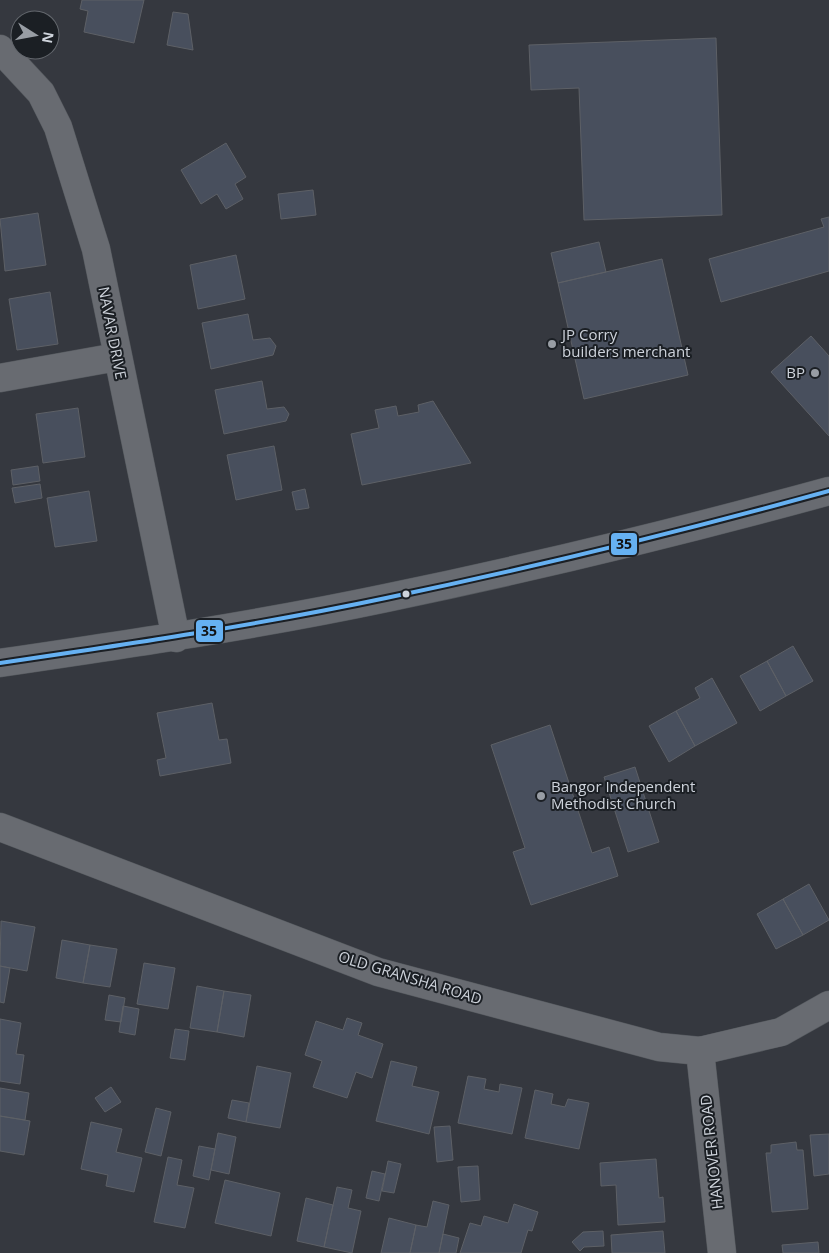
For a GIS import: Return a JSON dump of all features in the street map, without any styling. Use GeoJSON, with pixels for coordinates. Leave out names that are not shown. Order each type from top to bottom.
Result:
{"type":"FeatureCollection","features":[{"type":"Feature","properties":{"kind":"street","name":"NAVAR DRIVE"},"geometry":{"type":"LineString","coordinates":[[0,49],[42,93],[58,127],[96,249],[176,638]]}},
{"type":"Feature","properties":{"kind":"street"},"geometry":{"type":"LineString","coordinates":[[0,378],[117,357]]}},
{"type":"Feature","properties":{"kind":"street"},"geometry":{"type":"LineString","coordinates":[[0,663],[176,638],[386,598],[698,526],[829,491]]}},
{"type":"Feature","properties":{"kind":"street","name":"OLD GRANSHA ROAD"},"geometry":{"type":"LineString","coordinates":[[0,828],[378,972],[659,1047],[700,1051],[782,1032],[829,1005]]}},
{"type":"Feature","properties":{"kind":"street","name":"HANOVER ROAD"},"geometry":{"type":"LineString","coordinates":[[700,1051],[722,1253]]}},
{"type":"Feature","properties":{"kind":"building"},"geometry":{"type":"Polygon","coordinates":[[[82,0],[144,0],[134,43],[84,32],[88,11],[80,9],[82,0]]]}},
{"type":"Feature","properties":{"kind":"building"},"geometry":{"type":"Polygon","coordinates":[[[173,12],[188,14],[193,50],[167,45],[173,12]]]}},
{"type":"Feature","properties":{"kind":"building"},"geometry":{"type":"Polygon","coordinates":[[[716,38],[722,215],[584,220],[579,88],[531,90],[529,45],[716,38]]]}},
{"type":"Feature","properties":{"kind":"building"},"geometry":{"type":"Polygon","coordinates":[[[226,143],[246,177],[235,184],[243,199],[226,209],[217,194],[201,204],[181,170],[226,143]]]}},
{"type":"Feature","properties":{"kind":"building"},"geometry":{"type":"Polygon","coordinates":[[[313,190],[316,215],[281,219],[278,194],[313,190]]]}},
{"type":"Feature","properties":{"kind":"building"},"geometry":{"type":"Polygon","coordinates":[[[38,213],[46,265],[5,271],[0,219],[38,213]]]}},
{"type":"Feature","properties":{"kind":"building"},"geometry":{"type":"Polygon","coordinates":[[[829,217],[829,271],[721,302],[709,259],[824,227],[821,219],[829,217]]]}},
{"type":"Feature","properties":{"kind":"building"},"geometry":{"type":"Polygon","coordinates":[[[599,242],[606,272],[558,283],[551,253],[599,242]]]}},
{"type":"Feature","properties":{"kind":"building"},"geometry":{"type":"Polygon","coordinates":[[[236,255],[245,299],[198,309],[190,265],[236,255]]]}},
{"type":"Feature","properties":{"kind":"building"},"geometry":{"type":"Polygon","coordinates":[[[662,259],[688,375],[584,399],[558,283],[662,259]]]}},
{"type":"Feature","properties":{"kind":"building"},"geometry":{"type":"Polygon","coordinates":[[[50,292],[58,344],[17,350],[9,299],[50,292]]]}},
{"type":"Feature","properties":{"kind":"building"},"geometry":{"type":"Polygon","coordinates":[[[248,314],[253,340],[270,338],[276,346],[273,355],[211,369],[202,323],[248,314]]]}},
{"type":"Feature","properties":{"kind":"building"},"geometry":{"type":"Polygon","coordinates":[[[811,336],[829,356],[829,436],[771,372],[811,336]]]}},
{"type":"Feature","properties":{"kind":"building"},"geometry":{"type":"Polygon","coordinates":[[[262,381],[267,409],[284,407],[289,414],[286,421],[224,434],[215,390],[262,381]]]}},
{"type":"Feature","properties":{"kind":"building"},"geometry":{"type":"Polygon","coordinates":[[[433,401],[471,463],[362,485],[351,434],[379,428],[375,410],[396,406],[398,416],[419,412],[418,405],[433,401]]]}},
{"type":"Feature","properties":{"kind":"building"},"geometry":{"type":"Polygon","coordinates":[[[78,408],[85,457],[43,463],[36,414],[78,408]]]}},
{"type":"Feature","properties":{"kind":"building"},"geometry":{"type":"Polygon","coordinates":[[[274,446],[282,490],[236,500],[227,455],[274,446]]]}},
{"type":"Feature","properties":{"kind":"building"},"geometry":{"type":"Polygon","coordinates":[[[38,466],[40,481],[13,485],[11,470],[38,466]]]}},
{"type":"Feature","properties":{"kind":"building"},"geometry":{"type":"Polygon","coordinates":[[[40,484],[42,498],[15,503],[12,488],[40,484]]]}},
{"type":"Feature","properties":{"kind":"building"},"geometry":{"type":"Polygon","coordinates":[[[305,489],[309,508],[296,510],[292,492],[305,489]]]}},
{"type":"Feature","properties":{"kind":"building"},"geometry":{"type":"Polygon","coordinates":[[[89,491],[97,541],[55,547],[47,498],[89,491]]]}},
{"type":"Feature","properties":{"kind":"building"},"geometry":{"type":"Polygon","coordinates":[[[793,646],[813,681],[786,696],[767,661],[793,646]]]}},
{"type":"Feature","properties":{"kind":"building"},"geometry":{"type":"Polygon","coordinates":[[[767,661],[786,696],[760,711],[740,676],[767,661]]]}},
{"type":"Feature","properties":{"kind":"building"},"geometry":{"type":"Polygon","coordinates":[[[712,678],[737,723],[695,746],[676,711],[700,698],[695,688],[712,678]]]}},
{"type":"Feature","properties":{"kind":"building"},"geometry":{"type":"Polygon","coordinates":[[[212,703],[219,740],[227,739],[231,763],[160,776],[157,760],[166,758],[157,713],[212,703]]]}},
{"type":"Feature","properties":{"kind":"building"},"geometry":{"type":"Polygon","coordinates":[[[676,711],[695,746],[669,762],[649,726],[676,711]]]}},
{"type":"Feature","properties":{"kind":"building","name":"Bangor Independent Methodist Church"},"geometry":{"type":"Polygon","coordinates":[[[550,725],[592,853],[609,847],[618,876],[531,905],[513,852],[525,848],[491,745],[550,725]]]}},
{"type":"Feature","properties":{"kind":"building"},"geometry":{"type":"Polygon","coordinates":[[[635,767],[659,842],[628,852],[604,777],[635,767]]]}},
{"type":"Feature","properties":{"kind":"building"},"geometry":{"type":"Polygon","coordinates":[[[809,884],[829,920],[803,935],[783,899],[809,884]]]}},
{"type":"Feature","properties":{"kind":"building"},"geometry":{"type":"Polygon","coordinates":[[[783,899],[803,935],[776,949],[757,914],[783,899]]]}},
{"type":"Feature","properties":{"kind":"building"},"geometry":{"type":"Polygon","coordinates":[[[1,921],[35,927],[27,971],[0,966],[1,921]]]}},
{"type":"Feature","properties":{"kind":"building"},"geometry":{"type":"Polygon","coordinates":[[[62,940],[90,945],[83,983],[56,978],[62,940]]]}},
{"type":"Feature","properties":{"kind":"building"},"geometry":{"type":"Polygon","coordinates":[[[90,945],[117,949],[110,987],[83,983],[90,945]]]}},
{"type":"Feature","properties":{"kind":"building"},"geometry":{"type":"Polygon","coordinates":[[[144,963],[175,968],[168,1009],[137,1004],[144,963]]]}},
{"type":"Feature","properties":{"kind":"building"},"geometry":{"type":"Polygon","coordinates":[[[0,966],[10,968],[4,1003],[0,1002],[0,966]]]}},
{"type":"Feature","properties":{"kind":"building"},"geometry":{"type":"Polygon","coordinates":[[[197,986],[224,991],[217,1032],[190,1028],[197,986]]]}},
{"type":"Feature","properties":{"kind":"building"},"geometry":{"type":"Polygon","coordinates":[[[224,991],[251,995],[244,1037],[217,1032],[224,991]]]}},
{"type":"Feature","properties":{"kind":"building"},"geometry":{"type":"Polygon","coordinates":[[[109,995],[125,998],[121,1022],[105,1020],[109,995]]]}},
{"type":"Feature","properties":{"kind":"building"},"geometry":{"type":"Polygon","coordinates":[[[123,1006],[139,1009],[135,1035],[119,1032],[123,1006]]]}},
{"type":"Feature","properties":{"kind":"building"},"geometry":{"type":"Polygon","coordinates":[[[347,1018],[362,1023],[358,1035],[383,1044],[372,1078],[356,1072],[347,1098],[313,1087],[322,1061],[305,1055],[316,1021],[343,1030],[347,1018]]]}},
{"type":"Feature","properties":{"kind":"building"},"geometry":{"type":"Polygon","coordinates":[[[0,1019],[21,1023],[16,1054],[24,1055],[20,1084],[0,1081],[0,1019]]]}},
{"type":"Feature","properties":{"kind":"building"},"geometry":{"type":"Polygon","coordinates":[[[175,1029],[189,1031],[185,1060],[170,1058],[175,1029]]]}},
{"type":"Feature","properties":{"kind":"building"},"geometry":{"type":"Polygon","coordinates":[[[391,1061],[417,1067],[412,1086],[439,1092],[429,1134],[376,1121],[391,1061]]]}},
{"type":"Feature","properties":{"kind":"building"},"geometry":{"type":"Polygon","coordinates":[[[257,1066],[291,1073],[280,1128],[246,1122],[257,1066]]]}},
{"type":"Feature","properties":{"kind":"building"},"geometry":{"type":"Polygon","coordinates":[[[468,1076],[486,1079],[484,1089],[499,1092],[500,1084],[522,1088],[512,1134],[458,1123],[468,1076]]]}},
{"type":"Feature","properties":{"kind":"building"},"geometry":{"type":"Polygon","coordinates":[[[111,1087],[121,1102],[105,1112],[95,1098],[111,1087]]]}},
{"type":"Feature","properties":{"kind":"building"},"geometry":{"type":"Polygon","coordinates":[[[0,1088],[29,1093],[25,1120],[0,1116],[0,1088]]]}},
{"type":"Feature","properties":{"kind":"building"},"geometry":{"type":"Polygon","coordinates":[[[535,1090],[553,1094],[551,1104],[565,1107],[568,1099],[589,1103],[579,1149],[525,1138],[535,1090]]]}},
{"type":"Feature","properties":{"kind":"building"},"geometry":{"type":"Polygon","coordinates":[[[232,1100],[249,1103],[246,1122],[228,1118],[232,1100]]]}},
{"type":"Feature","properties":{"kind":"building"},"geometry":{"type":"Polygon","coordinates":[[[156,1108],[171,1112],[161,1156],[145,1152],[156,1108]]]}},
{"type":"Feature","properties":{"kind":"building"},"geometry":{"type":"Polygon","coordinates":[[[0,1116],[30,1121],[24,1155],[0,1151],[0,1116]]]}},
{"type":"Feature","properties":{"kind":"building"},"geometry":{"type":"Polygon","coordinates":[[[91,1122],[122,1129],[116,1152],[142,1158],[134,1192],[106,1186],[108,1175],[81,1169],[91,1122]]]}},
{"type":"Feature","properties":{"kind":"building"},"geometry":{"type":"Polygon","coordinates":[[[450,1126],[453,1160],[437,1162],[434,1127],[450,1126]]]}},
{"type":"Feature","properties":{"kind":"building"},"geometry":{"type":"Polygon","coordinates":[[[218,1133],[236,1137],[229,1174],[211,1170],[218,1133]]]}},
{"type":"Feature","properties":{"kind":"building"},"geometry":{"type":"Polygon","coordinates":[[[829,1134],[829,1174],[814,1176],[810,1135],[829,1134]]]}},
{"type":"Feature","properties":{"kind":"building"},"geometry":{"type":"Polygon","coordinates":[[[796,1142],[797,1150],[803,1150],[808,1209],[772,1212],[766,1153],[771,1153],[771,1145],[796,1142]]]}},
{"type":"Feature","properties":{"kind":"building"},"geometry":{"type":"Polygon","coordinates":[[[199,1146],[215,1149],[209,1180],[193,1176],[199,1146]]]}},
{"type":"Feature","properties":{"kind":"building"},"geometry":{"type":"Polygon","coordinates":[[[168,1157],[182,1160],[177,1185],[194,1188],[185,1228],[154,1222],[168,1157]]]}},
{"type":"Feature","properties":{"kind":"building"},"geometry":{"type":"Polygon","coordinates":[[[656,1159],[659,1198],[663,1197],[665,1222],[618,1225],[616,1185],[601,1186],[600,1163],[656,1159]]]}},
{"type":"Feature","properties":{"kind":"building"},"geometry":{"type":"Polygon","coordinates":[[[388,1161],[401,1164],[394,1193],[382,1191],[388,1161]]]}},
{"type":"Feature","properties":{"kind":"building"},"geometry":{"type":"Polygon","coordinates":[[[478,1166],[480,1200],[461,1202],[458,1167],[478,1166]]]}},
{"type":"Feature","properties":{"kind":"building"},"geometry":{"type":"Polygon","coordinates":[[[372,1171],[385,1174],[379,1201],[366,1198],[372,1171]]]}},
{"type":"Feature","properties":{"kind":"building"},"geometry":{"type":"Polygon","coordinates":[[[225,1180],[280,1193],[271,1236],[215,1223],[225,1180]]]}},
{"type":"Feature","properties":{"kind":"building"},"geometry":{"type":"Polygon","coordinates":[[[337,1187],[352,1190],[348,1208],[361,1211],[352,1253],[324,1247],[337,1187]]]}},
{"type":"Feature","properties":{"kind":"building"},"geometry":{"type":"Polygon","coordinates":[[[306,1198],[333,1205],[324,1247],[297,1241],[306,1198]]]}},
{"type":"Feature","properties":{"kind":"building"},"geometry":{"type":"Polygon","coordinates":[[[433,1201],[449,1205],[439,1253],[410,1253],[416,1225],[427,1227],[433,1201]]]}},
{"type":"Feature","properties":{"kind":"building"},"geometry":{"type":"Polygon","coordinates":[[[514,1204],[538,1212],[532,1231],[528,1230],[521,1253],[460,1253],[470,1223],[481,1226],[484,1216],[508,1223],[514,1204]]]}},
{"type":"Feature","properties":{"kind":"building"},"geometry":{"type":"Polygon","coordinates":[[[389,1218],[416,1225],[410,1253],[381,1253],[389,1218]]]}},
{"type":"Feature","properties":{"kind":"building"},"geometry":{"type":"Polygon","coordinates":[[[603,1231],[604,1246],[584,1247],[580,1251],[572,1242],[583,1232],[603,1231]]]}},
{"type":"Feature","properties":{"kind":"building"},"geometry":{"type":"Polygon","coordinates":[[[663,1231],[665,1253],[612,1253],[611,1235],[663,1231]]]}},
{"type":"Feature","properties":{"kind":"building"},"geometry":{"type":"Polygon","coordinates":[[[443,1234],[459,1238],[456,1253],[439,1253],[443,1234]]]}},
{"type":"Feature","properties":{"kind":"building"},"geometry":{"type":"Polygon","coordinates":[[[818,1242],[819,1253],[783,1253],[782,1245],[818,1242]]]}},
{"type":"Feature","properties":{"kind":"transit line","name":"35"},"geometry":{"type":"LineString","coordinates":[[0,663],[145,641],[338,608],[609,548],[829,491]]}},
{"type":"Feature","properties":{"kind":"place","name":"JP Corry builders merchant"},"geometry":{"type":"Point","coordinates":[552,344]}},
{"type":"Feature","properties":{"kind":"place","name":"BP"},"geometry":{"type":"Point","coordinates":[815,373]}},
{"type":"Feature","properties":{"kind":"place","name":"Bangor Independent Methodist Church"},"geometry":{"type":"Point","coordinates":[541,796]}}]}
